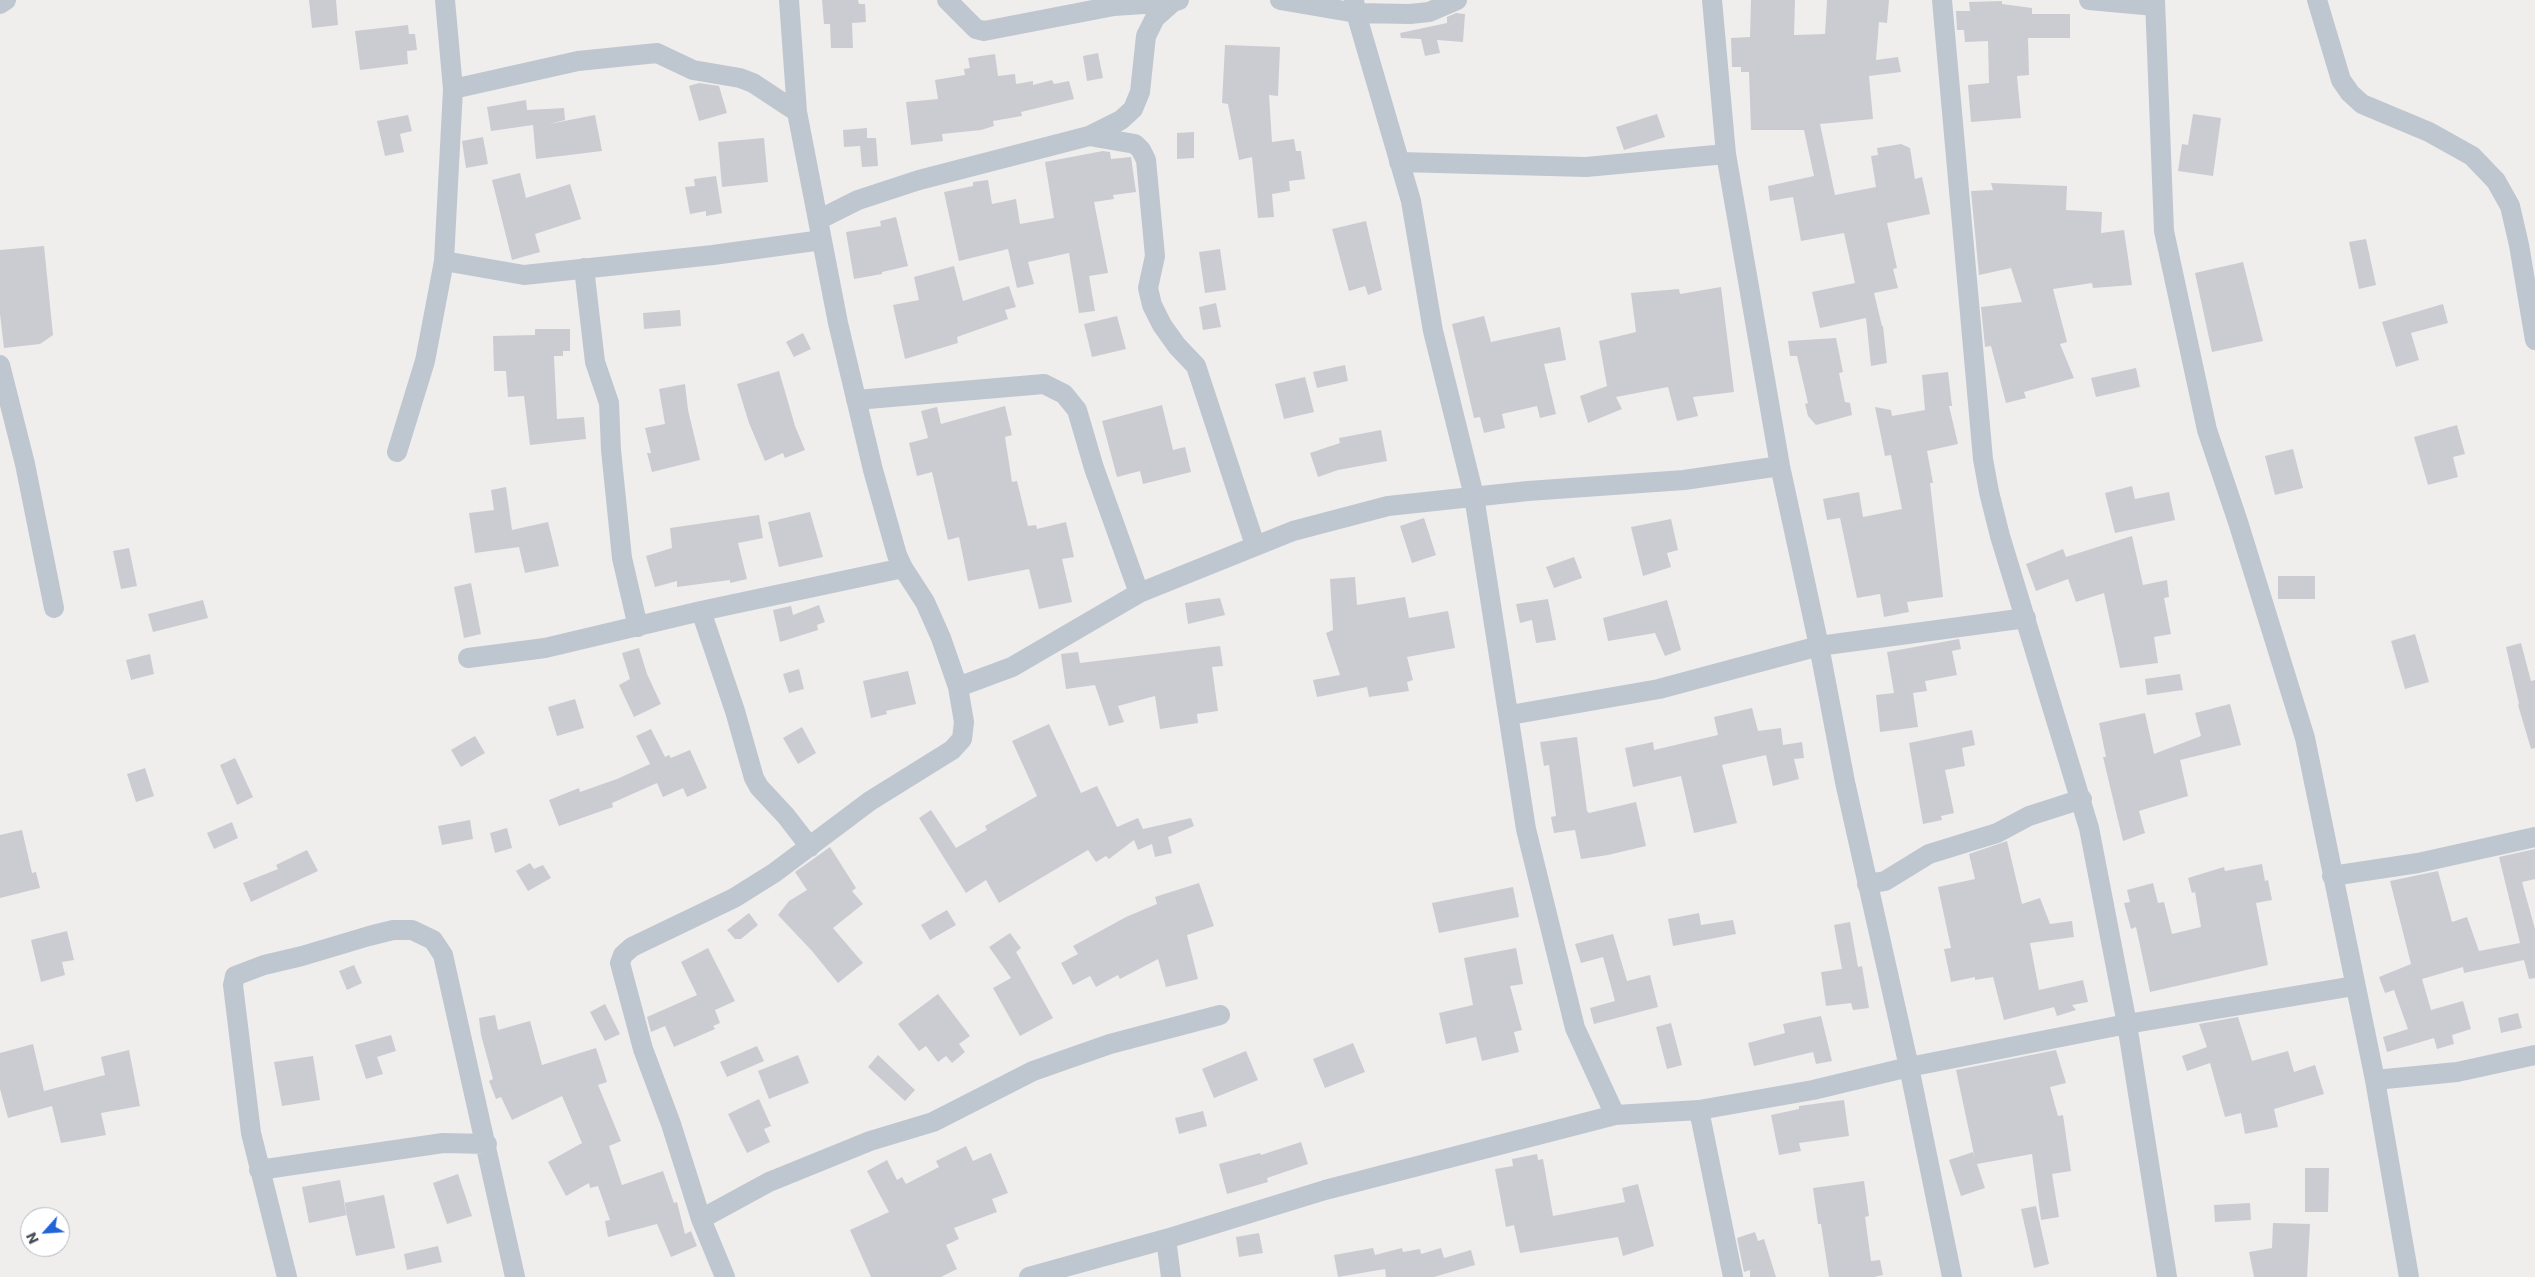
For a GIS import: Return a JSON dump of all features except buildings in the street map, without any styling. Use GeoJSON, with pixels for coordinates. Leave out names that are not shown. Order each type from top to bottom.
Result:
{"type":"FeatureCollection","features":[{"type":"Feature","properties":{"kind":"street"},"geometry":{"type":"LineString","coordinates":[[0,4],[6,0]]}},
{"type":"Feature","properties":{"kind":"street"},"geometry":{"type":"LineString","coordinates":[[397,452],[425,361],[444,261],[453,89],[445,0]]}},
{"type":"Feature","properties":{"kind":"street"},"geometry":{"type":"LineString","coordinates":[[725,1277],[701,1219],[671,1124],[643,1049],[620,963],[623,955],[632,947],[734,898],[810,847],[870,801],[952,750],[962,739],[963,730],[958,687],[941,638],[925,602],[902,568],[873,470],[856,400],[797,112],[789,0]]}},
{"type":"Feature","properties":{"kind":"street"},"geometry":{"type":"LineString","coordinates":[[947,0],[976,29],[984,31],[1114,6],[1176,1]]}},
{"type":"Feature","properties":{"kind":"street"},"geometry":{"type":"LineString","coordinates":[[1280,0],[1429,12],[1457,0]]}},
{"type":"Feature","properties":{"kind":"street"},"geometry":{"type":"LineString","coordinates":[[1712,0],[1726,154],[1780,466],[1819,646],[1844,782],[1909,1067],[1952,1277]]}},
{"type":"Feature","properties":{"kind":"street"},"geometry":{"type":"LineString","coordinates":[[1942,0],[1983,459],[2000,536],[2082,799],[2126,1024],[2166,1277]]}},
{"type":"Feature","properties":{"kind":"street"},"geometry":{"type":"LineString","coordinates":[[2090,0],[2155,3],[2164,231],[2207,430],[2238,522],[2305,738],[2354,986],[2375,1080],[2409,1277]]}},
{"type":"Feature","properties":{"kind":"street"},"geometry":{"type":"LineString","coordinates":[[2317,0],[2333,58],[2341,80],[2350,93],[2362,104],[2429,132],[2472,156],[2496,182],[2510,206],[2519,245],[2535,340]]}},
{"type":"Feature","properties":{"kind":"street"},"geometry":{"type":"LineString","coordinates":[[818,220],[858,200],[919,180],[1089,136],[1122,120],[1133,109],[1143,80],[1146,36],[1155,18],[1176,1]]}},
{"type":"Feature","properties":{"kind":"street"},"geometry":{"type":"LineString","coordinates":[[1355,7],[1413,210],[1433,331],[1474,496],[1510,715],[1526,828],[1575,1028],[1615,1115]]}},
{"type":"Feature","properties":{"kind":"street"},"geometry":{"type":"LineString","coordinates":[[453,89],[578,61],[657,53],[693,70],[746,80],[797,112]]}},
{"type":"Feature","properties":{"kind":"street"},"geometry":{"type":"LineString","coordinates":[[1089,136],[1135,144],[1141,150],[1146,160],[1155,256],[1148,279],[1150,296],[1162,325],[1177,346],[1196,366],[1255,545]]}},
{"type":"Feature","properties":{"kind":"street"},"geometry":{"type":"LineString","coordinates":[[1399,162],[1586,167],[1726,154]]}},
{"type":"Feature","properties":{"kind":"street"},"geometry":{"type":"LineString","coordinates":[[444,261],[524,275],[713,255],[822,240]]}},
{"type":"Feature","properties":{"kind":"street"},"geometry":{"type":"LineString","coordinates":[[584,268],[595,362],[610,403],[611,450],[622,558],[638,627]]}},
{"type":"Feature","properties":{"kind":"street"},"geometry":{"type":"LineString","coordinates":[[0,365],[26,464],[54,608]]}},
{"type":"Feature","properties":{"kind":"street"},"geometry":{"type":"LineString","coordinates":[[856,400],[1044,384],[1064,394],[1077,410],[1094,468],[1139,593]]}},
{"type":"Feature","properties":{"kind":"street"},"geometry":{"type":"LineString","coordinates":[[958,687],[1012,667],[1139,593],[1293,531],[1388,506],[1474,496],[1684,480],[1780,466]]}},
{"type":"Feature","properties":{"kind":"street"},"geometry":{"type":"LineString","coordinates":[[468,658],[545,648],[701,611],[902,568]]}},
{"type":"Feature","properties":{"kind":"street"},"geometry":{"type":"LineString","coordinates":[[701,611],[735,712],[754,778],[759,787],[786,816],[810,847]]}},
{"type":"Feature","properties":{"kind":"street"},"geometry":{"type":"LineString","coordinates":[[1510,715],[1659,689],[1819,646],[2026,618]]}},
{"type":"Feature","properties":{"kind":"street"},"geometry":{"type":"LineString","coordinates":[[1868,884],[1885,881],[1929,854],[1997,833],[2029,816],[2082,799]]}},
{"type":"Feature","properties":{"kind":"street"},"geometry":{"type":"LineString","coordinates":[[2332,876],[2418,863],[2535,837]]}},
{"type":"Feature","properties":{"kind":"street"},"geometry":{"type":"LineString","coordinates":[[287,1277],[251,1133],[233,985],[235,976],[264,965],[393,930],[412,930],[423,934],[439,947],[443,955],[487,1144],[515,1277]]}},
{"type":"Feature","properties":{"kind":"street"},"geometry":{"type":"LineString","coordinates":[[1029,1277],[1166,1239],[1325,1190],[1615,1115],[1699,1110],[1814,1090],[1909,1067],[2126,1024],[2245,1002],[2354,986]]}},
{"type":"Feature","properties":{"kind":"street"},"geometry":{"type":"LineString","coordinates":[[701,1219],[770,1182],[870,1141],[933,1122],[1033,1071],[1110,1044],[1220,1015]]}},
{"type":"Feature","properties":{"kind":"street"},"geometry":{"type":"LineString","coordinates":[[2375,1080],[2457,1072],[2535,1055]]}},
{"type":"Feature","properties":{"kind":"street"},"geometry":{"type":"LineString","coordinates":[[1699,1110],[1733,1277]]}},
{"type":"Feature","properties":{"kind":"street"},"geometry":{"type":"LineString","coordinates":[[259,1170],[443,1143],[487,1144]]}},
{"type":"Feature","properties":{"kind":"street"},"geometry":{"type":"LineString","coordinates":[[1166,1239],[1171,1277]]}}]}
